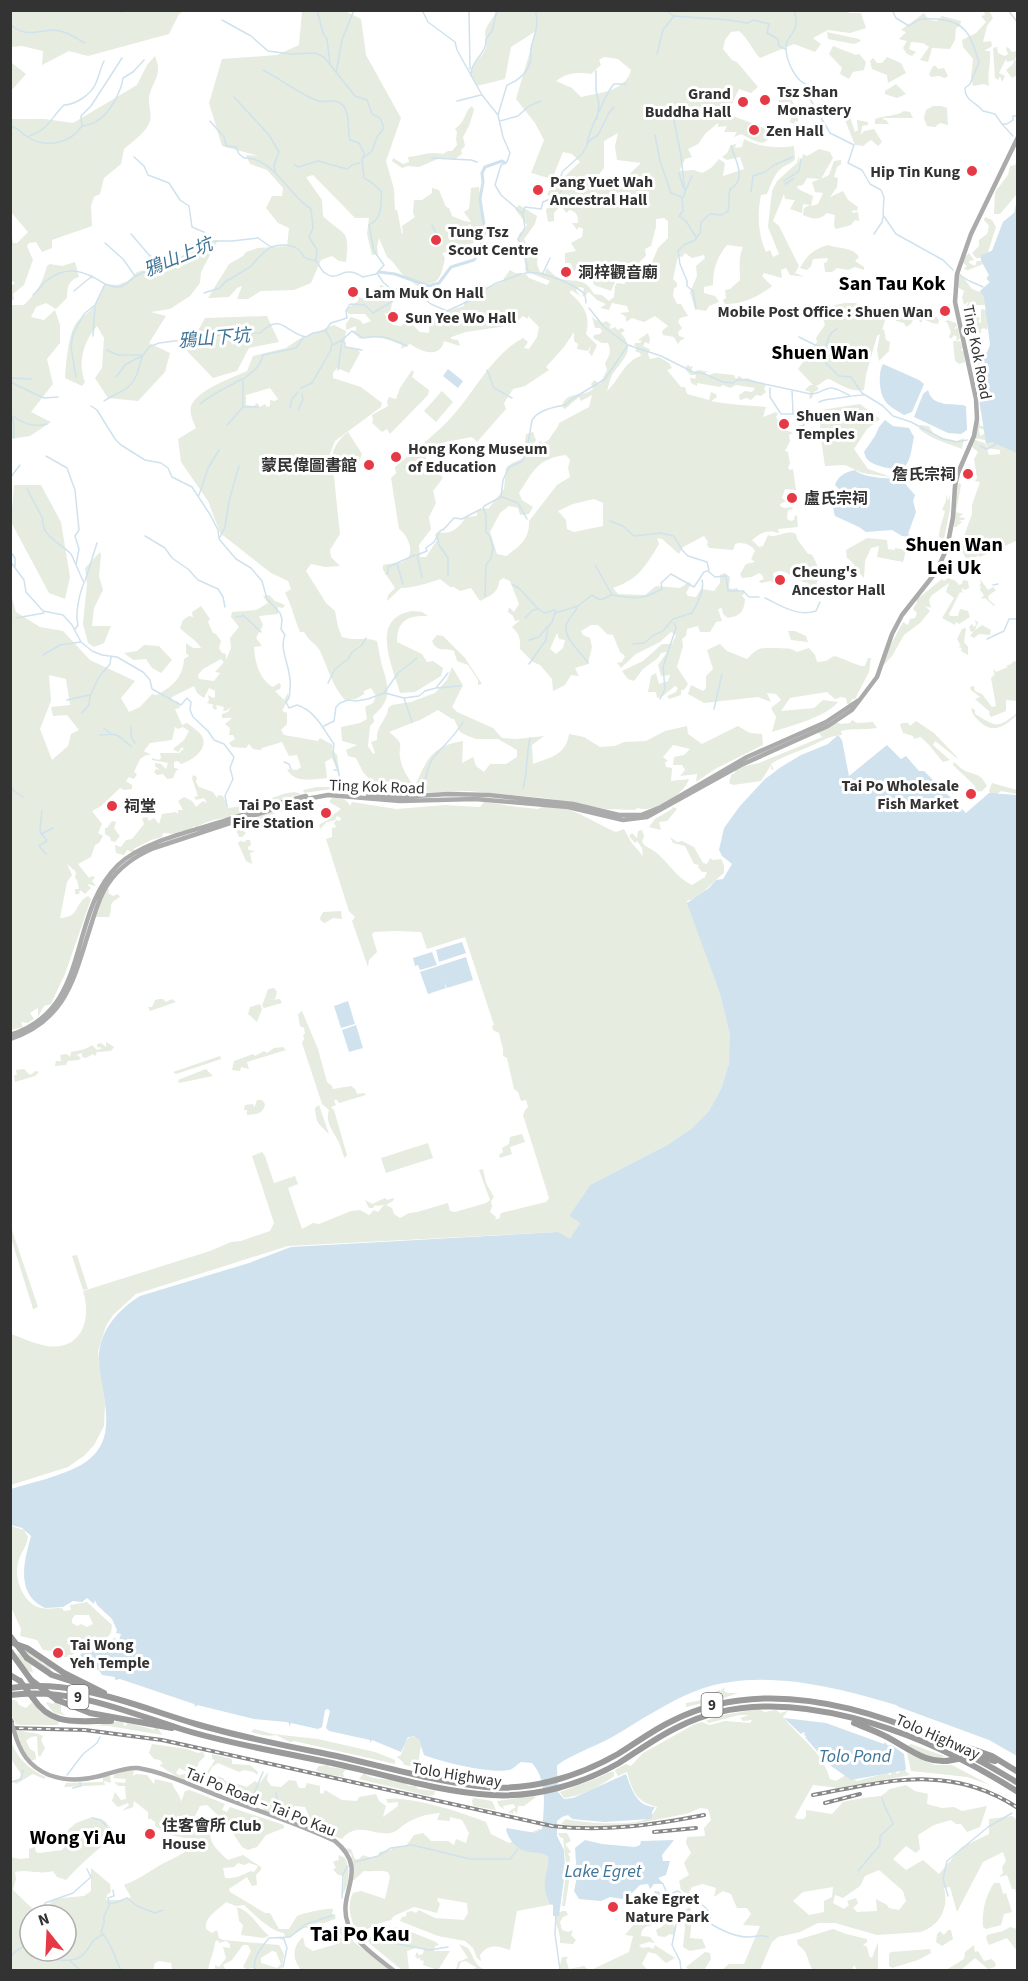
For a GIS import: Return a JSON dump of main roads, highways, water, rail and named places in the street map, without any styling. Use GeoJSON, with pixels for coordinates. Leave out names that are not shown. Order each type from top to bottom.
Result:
{"type":"FeatureCollection","features":[{"type":"Feature","properties":{"kind":"highway"},"geometry":{"type":"LineString","coordinates":[[10,1636],[27,1658],[42,1669],[56,1677],[104,1693]]}},
{"type":"Feature","properties":{"kind":"highway"},"geometry":{"type":"LineString","coordinates":[[10,1642],[27,1647],[64,1673],[104,1693]]}},
{"type":"Feature","properties":{"kind":"highway"},"geometry":{"type":"LineString","coordinates":[[10,1651],[31,1680],[57,1700],[82,1711],[179,1728]]}},
{"type":"Feature","properties":{"kind":"highway"},"geometry":{"type":"LineString","coordinates":[[10,1675],[20,1681],[42,1710],[56,1719],[130,1721]]}},
{"type":"Feature","properties":{"kind":"highway","name":"Tolo Highway"},"geometry":{"type":"LineString","coordinates":[[10,1688],[52,1686],[104,1693],[213,1729],[444,1780],[490,1787],[534,1785],[560,1779],[601,1763],[662,1726],[689,1713],[716,1704],[748,1699],[783,1699],[837,1707],[931,1737],[981,1761],[1017,1783]]}},
{"type":"Feature","properties":{"kind":"highway","name":"Tolo Highway"},"geometry":{"type":"LineString","coordinates":[[10,1695],[46,1693],[75,1697],[179,1728],[443,1789],[492,1795],[536,1792],[562,1786],[605,1770],[680,1726],[721,1711],[779,1706],[846,1717],[890,1729],[936,1748],[1017,1792]]}},
{"type":"Feature","properties":{"kind":"highway"},"geometry":{"type":"LineString","coordinates":[[846,1717],[934,1761],[944,1762],[976,1756],[995,1761],[1017,1774]]}},
{"type":"Feature","properties":{"kind":"highway"},"geometry":{"type":"LineString","coordinates":[[931,1737],[989,1755],[1017,1774]]}},
{"type":"Feature","properties":{"kind":"main road","name":"Ting Kok Road"},"geometry":{"type":"LineString","coordinates":[[10,1037],[30,1032],[42,1024],[61,1005],[70,987],[103,892],[118,870],[136,856],[154,848],[310,798],[343,796],[475,799],[568,807],[623,820],[647,818],[746,762],[834,722],[852,710],[877,677],[899,621],[936,572],[947,548],[953,517],[955,486],[974,436],[977,419],[976,399],[956,302],[957,274],[971,234],[1017,137]]}},
{"type":"Feature","properties":{"kind":"main road","name":"Tai Po Road – Tai Po Kau"},"geometry":{"type":"LineString","coordinates":[[12,1723],[20,1749],[27,1760],[34,1767],[63,1778],[89,1776],[128,1768],[147,1770],[335,1841],[344,1850],[351,1866],[352,1879],[345,1908],[349,1927],[357,1939],[393,1971]]}},
{"type":"Feature","properties":{"kind":"water"},"geometry":{"type":"Polygon","coordinates":[[[1017,200],[1017,453],[992,442],[986,443],[973,362],[987,352],[990,345],[984,297],[980,291],[990,282],[987,279],[989,275],[981,260],[981,255],[992,251],[1003,222],[1015,212],[1017,200]]]}},
{"type":"Feature","properties":{"kind":"water"},"geometry":{"type":"Polygon","coordinates":[[[883,364],[924,384],[912,412],[904,415],[885,402],[880,382],[883,364]]]}},
{"type":"Feature","properties":{"kind":"water"},"geometry":{"type":"Polygon","coordinates":[[[448,369],[463,381],[458,388],[443,376],[448,369]]]}},
{"type":"Feature","properties":{"kind":"water"},"geometry":{"type":"Polygon","coordinates":[[[928,390],[934,400],[944,404],[966,406],[967,430],[961,434],[948,433],[914,417],[923,394],[928,390]]]}},
{"type":"Feature","properties":{"kind":"water"},"geometry":{"type":"Polygon","coordinates":[[[885,420],[893,426],[909,428],[914,437],[911,453],[904,467],[891,469],[875,464],[867,459],[864,452],[885,420]]]}},
{"type":"Feature","properties":{"kind":"water"},"geometry":{"type":"Polygon","coordinates":[[[855,470],[870,476],[900,478],[915,495],[913,501],[916,512],[908,534],[937,547],[915,538],[902,536],[892,530],[866,532],[835,516],[831,500],[845,491],[835,485],[836,482],[842,475],[855,470]]]}},
{"type":"Feature","properties":{"kind":"water"},"geometry":{"type":"Polygon","coordinates":[[[838,735],[842,740],[849,776],[887,745],[901,759],[906,756],[919,771],[924,771],[966,813],[989,793],[1017,795],[1017,1756],[989,1740],[896,1705],[823,1686],[798,1682],[747,1680],[722,1683],[698,1690],[666,1705],[557,1766],[558,1792],[564,1799],[573,1798],[626,1774],[639,1800],[643,1804],[655,1807],[652,1818],[649,1819],[604,1822],[572,1819],[568,1815],[557,1821],[557,1836],[564,1850],[565,1867],[568,1869],[565,1871],[559,1916],[553,1916],[553,1905],[550,1904],[545,1886],[548,1856],[517,1847],[506,1830],[507,1828],[536,1833],[542,1829],[543,1786],[532,1763],[521,1762],[511,1769],[501,1771],[466,1767],[424,1755],[419,1740],[414,1736],[408,1737],[401,1752],[372,1740],[370,1743],[370,1740],[329,1731],[326,1728],[330,1711],[328,1709],[325,1710],[322,1727],[318,1729],[291,1723],[289,1727],[289,1723],[286,1722],[254,1719],[197,1705],[196,1707],[194,1704],[120,1679],[115,1680],[115,1677],[102,1675],[95,1668],[78,1664],[75,1660],[84,1651],[104,1649],[104,1646],[114,1638],[119,1640],[121,1634],[116,1633],[112,1619],[97,1605],[95,1600],[94,1604],[87,1598],[82,1602],[73,1601],[63,1607],[45,1608],[35,1602],[29,1594],[24,1576],[31,1536],[22,1528],[11,1525],[11,1489],[64,1473],[81,1465],[94,1455],[102,1442],[106,1429],[100,1345],[112,1320],[140,1296],[249,1263],[291,1247],[558,1232],[570,1239],[580,1223],[569,1216],[590,1185],[669,1144],[691,1129],[709,1111],[721,1089],[729,1063],[730,1034],[720,994],[687,903],[709,888],[716,880],[723,879],[732,864],[722,856],[719,850],[724,828],[740,806],[765,779],[781,767],[801,755],[828,744],[838,735]]]}},
{"type":"Feature","properties":{"kind":"water"},"geometry":{"type":"Polygon","coordinates":[[[462,942],[466,953],[439,962],[436,950],[462,942]]]}},
{"type":"Feature","properties":{"kind":"water"},"geometry":{"type":"Polygon","coordinates":[[[432,952],[437,965],[420,970],[418,965],[415,966],[413,958],[432,952]]]}},
{"type":"Feature","properties":{"kind":"water"},"geometry":{"type":"Polygon","coordinates":[[[466,957],[473,980],[447,988],[444,982],[446,988],[428,994],[420,972],[466,957]]]}},
{"type":"Feature","properties":{"kind":"water"},"geometry":{"type":"Polygon","coordinates":[[[348,1001],[355,1024],[341,1028],[334,1006],[348,1001]]]}},
{"type":"Feature","properties":{"kind":"water"},"geometry":{"type":"Polygon","coordinates":[[[356,1025],[363,1048],[349,1052],[342,1030],[356,1025]]]}},
{"type":"Feature","properties":{"kind":"water","name":"Tolo Pond"},"geometry":{"type":"Polygon","coordinates":[[[784,1718],[826,1723],[884,1744],[885,1742],[904,1754],[906,1770],[851,1780],[827,1763],[805,1737],[807,1736],[803,1735],[804,1732],[801,1734],[784,1718]]]}},
{"type":"Feature","properties":{"kind":"water","name":"Lake Egret"},"geometry":{"type":"Polygon","coordinates":[[[585,1840],[635,1847],[640,1845],[641,1841],[674,1840],[662,1855],[663,1861],[670,1861],[666,1875],[658,1878],[664,1884],[654,1884],[650,1889],[648,1884],[640,1885],[629,1896],[622,1899],[610,1897],[601,1901],[579,1899],[574,1891],[577,1877],[575,1848],[585,1840]]]}},
{"type":"Feature","properties":{"kind":"water"},"geometry":{"type":"Polygon","coordinates":[[[655,1891],[665,1893],[669,1902],[649,1906],[655,1891]]]}},
{"type":"Feature","properties":{"kind":"waterway"},"geometry":{"type":"LineString","coordinates":[[116,10],[121,12]]}},
{"type":"Feature","properties":{"kind":"waterway"},"geometry":{"type":"LineString","coordinates":[[317,10],[323,33],[327,39],[330,64]]}},
{"type":"Feature","properties":{"kind":"waterway"},"geometry":{"type":"LineString","coordinates":[[336,73],[342,40],[354,10]]}},
{"type":"Feature","properties":{"kind":"waterway"},"geometry":{"type":"LineString","coordinates":[[422,10],[428,22],[455,42],[457,50],[482,95],[498,115],[503,137],[510,153],[507,162],[501,165],[495,185],[501,195],[523,214],[525,228],[518,239],[523,249],[528,272]]}},
{"type":"Feature","properties":{"kind":"waterway"},"geometry":{"type":"LineString","coordinates":[[469,10],[470,69]]}},
{"type":"Feature","properties":{"kind":"waterway"},"geometry":{"type":"LineString","coordinates":[[471,76],[471,70],[492,31],[497,10]]}},
{"type":"Feature","properties":{"kind":"waterway"},"geometry":{"type":"LineString","coordinates":[[498,115],[507,85],[521,76],[529,66],[537,25],[535,10]]}},
{"type":"Feature","properties":{"kind":"waterway"},"geometry":{"type":"LineString","coordinates":[[665,10],[674,16]]}},
{"type":"Feature","properties":{"kind":"waterway"},"geometry":{"type":"LineString","coordinates":[[794,10],[796,25],[786,44],[788,60],[796,76],[808,85],[810,99],[830,133],[854,145],[848,163],[862,170],[870,184],[881,190],[884,197],[883,215],[896,234],[943,260],[953,270]]}},
{"type":"Feature","properties":{"kind":"waterway"},"geometry":{"type":"LineString","coordinates":[[892,10],[896,18],[909,26],[919,20],[928,19],[946,20],[961,26],[970,37],[979,62],[970,84],[965,88],[967,96],[983,111],[995,114],[1002,124],[1007,124],[1013,120],[1013,116],[1016,116]]}},
{"type":"Feature","properties":{"kind":"waterway"},"geometry":{"type":"LineString","coordinates":[[1008,10],[1018,23]]}},
{"type":"Feature","properties":{"kind":"waterway"},"geometry":{"type":"LineString","coordinates":[[657,54],[663,30],[674,16],[747,23],[754,20],[769,24],[767,33],[778,39],[779,46],[785,49]]}},
{"type":"Feature","properties":{"kind":"waterway"},"geometry":{"type":"LineString","coordinates":[[222,20],[251,36],[268,51],[291,54],[315,53],[324,57],[355,96],[367,100],[372,114],[380,118],[384,128],[377,137],[372,151],[362,159],[364,178],[381,191],[379,215],[369,225],[374,251],[384,265],[377,273],[393,291],[407,286],[431,304],[447,311],[471,300],[494,284],[521,274]]}},
{"type":"Feature","properties":{"kind":"waterway"},"geometry":{"type":"LineString","coordinates":[[10,24],[26,32],[62,31],[85,43]]}},
{"type":"Feature","properties":{"kind":"waterway"},"geometry":{"type":"LineString","coordinates":[[10,126],[33,140],[41,142],[57,143],[71,137],[82,126],[81,116],[91,106],[122,58]]}},
{"type":"Feature","properties":{"kind":"waterway"},"geometry":{"type":"LineString","coordinates":[[83,126],[95,122],[106,113],[117,96],[123,78],[133,72],[144,60]]}},
{"type":"Feature","properties":{"kind":"waterway"},"geometry":{"type":"LineString","coordinates":[[29,136],[45,127],[64,105],[86,96],[95,85],[104,61]]}},
{"type":"Feature","properties":{"kind":"waterway"},"geometry":{"type":"LineString","coordinates":[[263,70],[309,97],[342,104],[347,115],[350,140],[359,143],[364,153],[363,158]]}},
{"type":"Feature","properties":{"kind":"waterway"},"geometry":{"type":"LineString","coordinates":[[596,71],[599,104],[597,119]]}},
{"type":"Feature","properties":{"kind":"waterway"},"geometry":{"type":"LineString","coordinates":[[587,144],[594,122],[611,88],[614,84],[626,84]]}},
{"type":"Feature","properties":{"kind":"waterway"},"geometry":{"type":"LineString","coordinates":[[457,101],[481,95]]}},
{"type":"Feature","properties":{"kind":"waterway"},"geometry":{"type":"LineString","coordinates":[[234,97],[269,135],[279,152],[274,165],[275,172]]}},
{"type":"Feature","properties":{"kind":"waterway"},"geometry":{"type":"LineString","coordinates":[[500,121],[518,116],[529,106],[541,101]]}},
{"type":"Feature","properties":{"kind":"waterway"},"geometry":{"type":"LineString","coordinates":[[523,213],[525,207],[541,209],[543,202],[559,195],[562,189],[560,178],[563,171],[582,154],[590,140],[598,135],[614,107]]}},
{"type":"Feature","properties":{"kind":"waterway"},"geometry":{"type":"LineString","coordinates":[[673,115],[681,156],[685,193],[683,197]]}},
{"type":"Feature","properties":{"kind":"waterway"},"geometry":{"type":"LineString","coordinates":[[210,121],[224,137],[226,146],[236,147],[244,158],[255,159],[264,164],[311,209],[313,228],[309,237],[317,250],[316,260]]}},
{"type":"Feature","properties":{"kind":"waterway"},"geometry":{"type":"LineString","coordinates":[[1002,124],[1013,136]]}},
{"type":"Feature","properties":{"kind":"waterway"},"geometry":{"type":"LineString","coordinates":[[655,135],[660,161],[671,193],[682,197],[683,211],[679,216],[686,221],[696,237]]}},
{"type":"Feature","properties":{"kind":"waterway"},"geometry":{"type":"LineString","coordinates":[[696,309],[693,291],[687,286],[678,251],[695,240],[700,233],[701,222],[710,214],[722,215],[728,211],[730,189],[735,185],[739,175],[731,146]]}},
{"type":"Feature","properties":{"kind":"waterway"},"geometry":{"type":"LineString","coordinates":[[134,157],[144,166],[148,175],[169,183],[180,200],[189,206],[192,227],[206,233],[210,241]]}},
{"type":"Feature","properties":{"kind":"waterway"},"geometry":{"type":"LineString","coordinates":[[751,192],[753,176],[793,157]]}},
{"type":"Feature","properties":{"kind":"waterway"},"geometry":{"type":"LineString","coordinates":[[432,158],[477,162]]}},
{"type":"Feature","properties":{"kind":"waterway"},"geometry":{"type":"LineString","coordinates":[[784,181],[799,171],[801,159]]}},
{"type":"Feature","properties":{"kind":"waterway"},"geometry":{"type":"LineString","coordinates":[[294,164],[298,167],[318,161],[347,169],[360,163]]}},
{"type":"Feature","properties":{"kind":"waterway"},"geometry":{"type":"LineString","coordinates":[[379,272],[395,274],[429,286],[439,283],[451,267],[474,260],[479,253],[485,231],[480,199],[482,173],[485,167],[502,161],[505,163]]}},
{"type":"Feature","properties":{"kind":"waterway"},"geometry":{"type":"LineString","coordinates":[[679,173],[683,187]]}},
{"type":"Feature","properties":{"kind":"waterway"},"geometry":{"type":"LineString","coordinates":[[685,192],[692,176]]}},
{"type":"Feature","properties":{"kind":"waterway"},"geometry":{"type":"LineString","coordinates":[[785,184],[793,179]]}},
{"type":"Feature","properties":{"kind":"waterway"},"geometry":{"type":"LineString","coordinates":[[874,234],[883,217]]}},
{"type":"Feature","properties":{"kind":"waterway"},"geometry":{"type":"LineString","coordinates":[[432,225],[437,235]]}},
{"type":"Feature","properties":{"kind":"waterway"},"geometry":{"type":"LineString","coordinates":[[131,234],[150,256],[169,259]]}},
{"type":"Feature","properties":{"kind":"waterway","name":"鴉山上坑"},"geometry":{"type":"LineString","coordinates":[[76,377],[71,347],[73,334],[84,314],[95,305],[105,284],[118,287],[125,285],[135,277],[171,259],[177,261],[196,246],[210,241],[258,238],[271,247],[278,245],[295,247],[304,257],[317,262],[322,271],[330,276],[345,272],[356,273],[363,277],[376,274]]}},
{"type":"Feature","properties":{"kind":"waterway"},"geometry":{"type":"LineString","coordinates":[[105,243],[123,259],[135,276]]}},
{"type":"Feature","properties":{"kind":"waterway"},"geometry":{"type":"LineString","coordinates":[[204,293],[220,288],[225,282],[250,267],[271,247]]}},
{"type":"Feature","properties":{"kind":"waterway"},"geometry":{"type":"LineString","coordinates":[[542,275],[550,258]]}},
{"type":"Feature","properties":{"kind":"waterway"},"geometry":{"type":"LineString","coordinates":[[33,295],[44,283],[61,272],[76,271],[105,284]]}},
{"type":"Feature","properties":{"kind":"waterway"},"geometry":{"type":"LineString","coordinates":[[525,273],[548,275],[565,282],[585,294],[586,303]]}},
{"type":"Feature","properties":{"kind":"waterway"},"geometry":{"type":"LineString","coordinates":[[959,274],[983,287]]}},
{"type":"Feature","properties":{"kind":"waterway"},"geometry":{"type":"LineString","coordinates":[[74,291],[92,276]]}},
{"type":"Feature","properties":{"kind":"waterway","name":"鴉山下坑"},"geometry":{"type":"LineString","coordinates":[[116,377],[125,365],[143,355],[149,347],[159,343],[220,335],[260,333],[274,324],[279,324],[306,337],[325,331],[331,323],[347,318],[346,311],[350,304],[365,305],[373,313],[393,301],[392,292]]}},
{"type":"Feature","properties":{"kind":"waterway"},"geometry":{"type":"LineString","coordinates":[[93,336],[95,307]]}},
{"type":"Feature","properties":{"kind":"waterway"},"geometry":{"type":"LineString","coordinates":[[589,308],[604,327],[628,345],[661,356],[693,372],[705,374],[723,382],[733,383],[737,380],[746,380],[811,394],[832,388],[849,395]]}},
{"type":"Feature","properties":{"kind":"waterway"},"geometry":{"type":"LineString","coordinates":[[837,329],[829,338],[824,359],[839,376],[851,377],[862,393],[883,406],[893,416],[911,422],[943,439],[956,442],[967,440]]}},
{"type":"Feature","properties":{"kind":"waterway"},"geometry":{"type":"LineString","coordinates":[[301,388],[312,383],[331,350],[332,342],[326,331]]}},
{"type":"Feature","properties":{"kind":"waterway"},"geometry":{"type":"LineString","coordinates":[[338,370],[342,340],[352,331],[363,338],[385,338],[407,346]]}},
{"type":"Feature","properties":{"kind":"waterway"},"geometry":{"type":"LineString","coordinates":[[799,337],[825,348]]}},
{"type":"Feature","properties":{"kind":"waterway"},"geometry":{"type":"LineString","coordinates":[[227,425],[243,407],[243,379],[256,369],[263,355],[296,348],[303,338]]}},
{"type":"Feature","properties":{"kind":"waterway"},"geometry":{"type":"LineString","coordinates":[[333,345],[342,340],[345,347],[362,350]]}},
{"type":"Feature","properties":{"kind":"waterway"},"geometry":{"type":"LineString","coordinates":[[485,596],[486,565],[491,558],[493,547],[490,536],[486,532],[486,515],[483,508],[501,497],[503,480],[509,467],[521,462],[526,455],[532,420],[542,411],[565,405],[605,379],[628,345]]}},
{"type":"Feature","properties":{"kind":"waterway"},"geometry":{"type":"LineString","coordinates":[[104,401],[125,389],[132,382],[143,355],[118,355],[107,350]]}},
{"type":"Feature","properties":{"kind":"waterway"},"geometry":{"type":"LineString","coordinates":[[487,370],[494,388],[512,398]]}},
{"type":"Feature","properties":{"kind":"waterway"},"geometry":{"type":"LineString","coordinates":[[10,378],[31,379]]}},
{"type":"Feature","properties":{"kind":"waterway"},"geometry":{"type":"LineString","coordinates":[[200,404],[242,379]]}},
{"type":"Feature","properties":{"kind":"waterway"},"geometry":{"type":"LineString","coordinates":[[10,382],[44,398],[58,397]]}},
{"type":"Feature","properties":{"kind":"waterway"},"geometry":{"type":"LineString","coordinates":[[770,388],[770,397],[781,414],[794,414],[798,421],[804,422],[804,425],[798,427]]}},
{"type":"Feature","properties":{"kind":"waterway"},"geometry":{"type":"LineString","coordinates":[[792,390],[793,413]]}},
{"type":"Feature","properties":{"kind":"waterway"},"geometry":{"type":"LineString","coordinates":[[290,408],[292,399],[298,392]]}},
{"type":"Feature","properties":{"kind":"waterway"},"geometry":{"type":"LineString","coordinates":[[298,410],[303,400],[302,394]]}},
{"type":"Feature","properties":{"kind":"waterway"},"geometry":{"type":"LineString","coordinates":[[819,402],[864,395]]}},
{"type":"Feature","properties":{"kind":"waterway"},"geometry":{"type":"LineString","coordinates":[[91,406],[97,410],[121,445],[145,460],[161,463],[168,468],[172,477],[192,487],[211,516],[218,530],[219,539],[236,559],[251,568],[262,581],[267,599],[280,613],[282,619],[281,629],[285,635],[283,647],[290,674],[290,696],[286,702],[289,708],[297,705],[304,708],[318,721],[334,744],[333,754],[338,770]]}},
{"type":"Feature","properties":{"kind":"waterway"},"geometry":{"type":"LineString","coordinates":[[244,407],[258,407]]}},
{"type":"Feature","properties":{"kind":"waterway"},"geometry":{"type":"LineString","coordinates":[[10,413],[14,423],[14,438]]}},
{"type":"Feature","properties":{"kind":"waterway"},"geometry":{"type":"LineString","coordinates":[[13,416],[29,424],[47,424]]}},
{"type":"Feature","properties":{"kind":"waterway"},"geometry":{"type":"LineString","coordinates":[[980,446],[987,449],[996,444]]}},
{"type":"Feature","properties":{"kind":"waterway"},"geometry":{"type":"LineString","coordinates":[[199,495],[208,468],[219,450]]}},
{"type":"Feature","properties":{"kind":"waterway"},"geometry":{"type":"LineString","coordinates":[[46,456],[67,468],[75,490],[79,530],[75,536],[79,549],[76,565],[84,583],[78,604],[78,625],[75,629]]}},
{"type":"Feature","properties":{"kind":"waterway"},"geometry":{"type":"LineString","coordinates":[[10,478],[20,465]]}},
{"type":"Feature","properties":{"kind":"waterway"},"geometry":{"type":"LineString","coordinates":[[220,537],[225,527],[229,501],[239,466]]}},
{"type":"Feature","properties":{"kind":"waterway"},"geometry":{"type":"LineString","coordinates":[[404,467],[457,467]]}},
{"type":"Feature","properties":{"kind":"waterway"},"geometry":{"type":"LineString","coordinates":[[27,489],[43,519],[45,531],[71,554],[75,563]]}},
{"type":"Feature","properties":{"kind":"waterway"},"geometry":{"type":"LineString","coordinates":[[502,497],[518,503],[527,519]]}},
{"type":"Feature","properties":{"kind":"waterway"},"geometry":{"type":"LineString","coordinates":[[422,577],[417,555],[427,551],[426,548],[454,518],[462,519],[481,509]]}},
{"type":"Feature","properties":{"kind":"waterway"},"geometry":{"type":"LineString","coordinates":[[610,521],[623,526],[634,536],[660,533],[674,536],[688,556],[707,562],[709,570]]}},
{"type":"Feature","properties":{"kind":"waterway"},"geometry":{"type":"LineString","coordinates":[[145,536],[165,548],[172,558],[188,569],[198,580],[218,589],[225,607]]}},
{"type":"Feature","properties":{"kind":"waterway"},"geometry":{"type":"LineString","coordinates":[[437,536],[439,545],[448,558],[448,575]]}},
{"type":"Feature","properties":{"kind":"waterway"},"geometry":{"type":"LineString","coordinates":[[85,581],[97,543]]}},
{"type":"Feature","properties":{"kind":"waterway"},"geometry":{"type":"LineString","coordinates":[[10,551],[15,558],[15,566]]}},
{"type":"Feature","properties":{"kind":"waterway"},"geometry":{"type":"LineString","coordinates":[[386,574],[388,567],[415,555]]}},
{"type":"Feature","properties":{"kind":"waterway"},"geometry":{"type":"LineString","coordinates":[[10,561],[24,580],[26,592],[43,611],[63,615],[72,625],[81,642],[92,651],[117,657],[143,672],[150,680],[152,689],[181,705],[187,698],[191,702],[190,710],[193,717],[214,740],[224,744],[234,757],[230,768],[233,779],[225,796],[227,806]]}},
{"type":"Feature","properties":{"kind":"waterway"},"geometry":{"type":"LineString","coordinates":[[397,564],[403,584]]}},
{"type":"Feature","properties":{"kind":"waterway"},"geometry":{"type":"LineString","coordinates":[[595,565],[612,595]]}},
{"type":"Feature","properties":{"kind":"waterway"},"geometry":{"type":"LineString","coordinates":[[529,664],[546,640],[548,627],[555,613],[578,606],[592,595],[600,600],[612,595],[643,597],[662,589],[661,583],[671,574],[694,587],[704,572],[708,571],[715,577],[726,576],[728,591],[743,591],[749,597],[759,597]]}},
{"type":"Feature","properties":{"kind":"waterway"},"geometry":{"type":"LineString","coordinates":[[632,644],[644,643],[663,631],[673,619],[692,613],[701,592],[702,580]]}},
{"type":"Feature","properties":{"kind":"waterway"},"geometry":{"type":"LineString","coordinates":[[512,584],[520,589],[537,608]]}},
{"type":"Feature","properties":{"kind":"waterway"},"geometry":{"type":"LineString","coordinates":[[993,585],[998,584]]}},
{"type":"Feature","properties":{"kind":"waterway"},"geometry":{"type":"LineString","coordinates":[[765,598],[802,613],[816,611],[820,602]]}},
{"type":"Feature","properties":{"kind":"waterway"},"geometry":{"type":"LineString","coordinates":[[577,608],[567,623],[566,630],[570,640],[588,663]]}},
{"type":"Feature","properties":{"kind":"waterway"},"geometry":{"type":"LineString","coordinates":[[525,618],[533,610],[539,609],[544,613],[555,610],[556,612]]}},
{"type":"Feature","properties":{"kind":"waterway"},"geometry":{"type":"LineString","coordinates":[[16,618],[44,613]]}},
{"type":"Feature","properties":{"kind":"waterway"},"geometry":{"type":"LineString","coordinates":[[243,615],[261,632]]}},
{"type":"Feature","properties":{"kind":"waterway"},"geometry":{"type":"LineString","coordinates":[[236,617],[243,616]]}},
{"type":"Feature","properties":{"kind":"waterway"},"geometry":{"type":"LineString","coordinates":[[987,639],[1004,631],[1009,619],[1016,619]]}},
{"type":"Feature","properties":{"kind":"waterway"},"geometry":{"type":"LineString","coordinates":[[660,699],[665,689],[663,667],[676,628],[674,623]]}},
{"type":"Feature","properties":{"kind":"waterway"},"geometry":{"type":"LineString","coordinates":[[529,640],[539,637],[547,627]]}},
{"type":"Feature","properties":{"kind":"waterway"},"geometry":{"type":"LineString","coordinates":[[328,683],[335,669],[348,659],[366,638]]}},
{"type":"Feature","properties":{"kind":"waterway"},"geometry":{"type":"LineString","coordinates":[[43,655],[60,645],[81,642]]}},
{"type":"Feature","properties":{"kind":"waterway"},"geometry":{"type":"LineString","coordinates":[[82,713],[89,705],[90,696],[99,677],[110,664],[111,657]]}},
{"type":"Feature","properties":{"kind":"waterway"},"geometry":{"type":"LineString","coordinates":[[324,726],[334,721],[336,707],[340,703],[348,700],[368,699],[384,693],[398,673],[417,658]]}},
{"type":"Feature","properties":{"kind":"waterway"},"geometry":{"type":"LineString","coordinates":[[385,693],[404,698],[419,696],[425,691],[436,688],[448,673]]}},
{"type":"Feature","properties":{"kind":"waterway"},"geometry":{"type":"LineString","coordinates":[[714,709],[722,674]]}},
{"type":"Feature","properties":{"kind":"waterway"},"geometry":{"type":"LineString","coordinates":[[437,688],[460,686]]}},
{"type":"Feature","properties":{"kind":"waterway"},"geometry":{"type":"LineString","coordinates":[[67,700],[89,695]]}},
{"type":"Feature","properties":{"kind":"waterway"},"geometry":{"type":"LineString","coordinates":[[404,698],[412,722]]}},
{"type":"Feature","properties":{"kind":"waterway"},"geometry":{"type":"LineString","coordinates":[[427,788],[424,785],[430,763],[463,722]]}},
{"type":"Feature","properties":{"kind":"waterway"},"geometry":{"type":"LineString","coordinates":[[131,726],[131,737],[135,743]]}},
{"type":"Feature","properties":{"kind":"waterway"},"geometry":{"type":"LineString","coordinates":[[104,728],[110,733]]}},
{"type":"Feature","properties":{"kind":"waterway"},"geometry":{"type":"LineString","coordinates":[[100,735],[118,736],[131,746]]}},
{"type":"Feature","properties":{"kind":"waterway"},"geometry":{"type":"LineString","coordinates":[[523,788],[530,738]]}},
{"type":"Feature","properties":{"kind":"waterway"},"geometry":{"type":"LineString","coordinates":[[284,762],[289,764],[291,769]]}},
{"type":"Feature","properties":{"kind":"waterway"},"geometry":{"type":"LineString","coordinates":[[334,770],[338,770],[342,789]]}},
{"type":"Feature","properties":{"kind":"waterway"},"geometry":{"type":"LineString","coordinates":[[10,785],[23,797]]}},
{"type":"Feature","properties":{"kind":"waterway"},"geometry":{"type":"LineString","coordinates":[[240,809],[240,806],[258,803]]}},
{"type":"Feature","properties":{"kind":"waterway"},"geometry":{"type":"LineString","coordinates":[[42,811],[41,834],[53,828]]}},
{"type":"Feature","properties":{"kind":"waterway"},"geometry":{"type":"LineString","coordinates":[[40,845],[47,841],[42,834]]}},
{"type":"Feature","properties":{"kind":"waterway"},"geometry":{"type":"LineString","coordinates":[[39,846],[46,854]]}},
{"type":"Feature","properties":{"kind":"waterway"},"geometry":{"type":"LineString","coordinates":[[67,1775],[100,1737]]}},
{"type":"Feature","properties":{"kind":"waterway"},"geometry":{"type":"LineString","coordinates":[[12,1782],[21,1779],[23,1770]]}},
{"type":"Feature","properties":{"kind":"waterway"},"geometry":{"type":"LineString","coordinates":[[253,1796],[263,1772]]}},
{"type":"Feature","properties":{"kind":"waterway"},"geometry":{"type":"LineString","coordinates":[[73,1788],[81,1786],[80,1783]]}},
{"type":"Feature","properties":{"kind":"waterway"},"geometry":{"type":"LineString","coordinates":[[276,1793],[280,1813]]}},
{"type":"Feature","properties":{"kind":"waterway"},"geometry":{"type":"LineString","coordinates":[[858,1871],[880,1845],[880,1836],[893,1824],[882,1798]]}},
{"type":"Feature","properties":{"kind":"waterway"},"geometry":{"type":"LineString","coordinates":[[948,1896],[943,1879],[947,1861],[988,1827],[1012,1813]]}},
{"type":"Feature","properties":{"kind":"waterway"},"geometry":{"type":"LineString","coordinates":[[93,1818],[101,1820],[106,1826]]}},
{"type":"Feature","properties":{"kind":"waterway"},"geometry":{"type":"LineString","coordinates":[[355,1862],[378,1856],[391,1848],[412,1845],[470,1859],[510,1859],[518,1849]]}},
{"type":"Feature","properties":{"kind":"waterway"},"geometry":{"type":"LineString","coordinates":[[342,1898],[343,1874],[348,1866]]}},
{"type":"Feature","properties":{"kind":"waterway"},"geometry":{"type":"LineString","coordinates":[[45,1903],[73,1893],[91,1877],[87,1869]]}},
{"type":"Feature","properties":{"kind":"waterway"},"geometry":{"type":"LineString","coordinates":[[663,1884],[666,1891],[672,1893],[679,1909],[672,1945],[680,1961],[681,1970]]}},
{"type":"Feature","properties":{"kind":"waterway"},"geometry":{"type":"LineString","coordinates":[[113,1890],[114,1896],[108,1898],[109,1906],[104,1916],[101,1932],[110,1945],[121,1970]]}},
{"type":"Feature","properties":{"kind":"waterway"},"geometry":{"type":"LineString","coordinates":[[672,1893],[678,1891],[702,1905],[708,1911],[711,1924],[724,1931],[743,1937],[768,1937]]}},
{"type":"Feature","properties":{"kind":"waterway"},"geometry":{"type":"LineString","coordinates":[[108,1903],[127,1898],[137,1906],[155,1913],[163,1910]]}},
{"type":"Feature","properties":{"kind":"waterway"},"geometry":{"type":"LineString","coordinates":[[255,1970],[256,1957],[269,1938],[290,1937],[306,1924],[334,1915]]}},
{"type":"Feature","properties":{"kind":"waterway"},"geometry":{"type":"LineString","coordinates":[[556,1915],[555,1934],[560,1970]]}},
{"type":"Feature","properties":{"kind":"waterway"},"geometry":{"type":"LineString","coordinates":[[78,1958],[95,1939],[103,1934]]}},
{"type":"Feature","properties":{"kind":"waterway"},"geometry":{"type":"LineString","coordinates":[[280,1938],[284,1939],[287,1948],[283,1967]]}},
{"type":"Feature","properties":{"kind":"waterway"},"geometry":{"type":"LineString","coordinates":[[368,1940],[429,1950],[448,1947]]}},
{"type":"Feature","properties":{"kind":"waterway"},"geometry":{"type":"LineString","coordinates":[[10,1957],[18,1950]]}},
{"type":"Feature","properties":{"kind":"waterway"},"geometry":{"type":"LineString","coordinates":[[72,1963],[80,1970]]}},
{"type":"Feature","properties":{"kind":"railway"},"geometry":{"type":"LineString","coordinates":[[10,1728],[85,1730],[162,1740],[552,1826],[571,1828],[628,1826],[704,1815]]}},
{"type":"Feature","properties":{"kind":"railway"},"geometry":{"type":"LineString","coordinates":[[813,1795],[892,1781],[943,1780],[968,1785],[993,1794],[1018,1808]]}},
{"type":"Feature","properties":{"kind":"railway"},"geometry":{"type":"LineString","coordinates":[[825,1803],[860,1794]]}},
{"type":"Feature","properties":{"kind":"railway"},"geometry":{"type":"LineString","coordinates":[[654,1832],[696,1828]]}},
{"type":"Feature","properties":{"kind":"place","name":"Tsz Shan Monastery"},"geometry":{"type":"Point","coordinates":[765,100]}},
{"type":"Feature","properties":{"kind":"place","name":"Grand Buddha Hall"},"geometry":{"type":"Point","coordinates":[743,102]}},
{"type":"Feature","properties":{"kind":"place","name":"Zen Hall"},"geometry":{"type":"Point","coordinates":[754,130]}},
{"type":"Feature","properties":{"kind":"place","name":"Hip Tin Kung"},"geometry":{"type":"Point","coordinates":[972,171]}},
{"type":"Feature","properties":{"kind":"place","name":"Pang Yuet Wah Ancestral Hall"},"geometry":{"type":"Point","coordinates":[538,190]}},
{"type":"Feature","properties":{"kind":"place","name":"Tung Tsz Scout Centre"},"geometry":{"type":"Point","coordinates":[436,240]}},
{"type":"Feature","properties":{"kind":"place","name":"洞梓觀音廟"},"geometry":{"type":"Point","coordinates":[566,272]}},
{"type":"Feature","properties":{"kind":"place","name":"Lam Muk On Hall"},"geometry":{"type":"Point","coordinates":[353,292]}},
{"type":"Feature","properties":{"kind":"place","name":"Mobile Post Office : Shuen Wan"},"geometry":{"type":"Point","coordinates":[945,311]}},
{"type":"Feature","properties":{"kind":"place","name":"Sun Yee Wo Hall"},"geometry":{"type":"Point","coordinates":[393,317]}},
{"type":"Feature","properties":{"kind":"place","name":"Shuen Wan Temples"},"geometry":{"type":"Point","coordinates":[784,424]}},
{"type":"Feature","properties":{"kind":"place","name":"Hong Kong Museum of Education"},"geometry":{"type":"Point","coordinates":[396,457]}},
{"type":"Feature","properties":{"kind":"place","name":"蒙民偉圖書館"},"geometry":{"type":"Point","coordinates":[369,465]}},
{"type":"Feature","properties":{"kind":"place","name":"詹氏宗祠"},"geometry":{"type":"Point","coordinates":[968,474]}},
{"type":"Feature","properties":{"kind":"place","name":"盧氏宗祠"},"geometry":{"type":"Point","coordinates":[792,498]}},
{"type":"Feature","properties":{"kind":"place","name":"Cheung's Ancestor Hall"},"geometry":{"type":"Point","coordinates":[780,580]}},
{"type":"Feature","properties":{"kind":"place","name":"Tai Po Wholesale Fish Market"},"geometry":{"type":"Point","coordinates":[971,794]}},
{"type":"Feature","properties":{"kind":"place","name":"祠堂"},"geometry":{"type":"Point","coordinates":[112,806]}},
{"type":"Feature","properties":{"kind":"place","name":"Tai Po East Fire Station"},"geometry":{"type":"Point","coordinates":[326,813]}},
{"type":"Feature","properties":{"kind":"place","name":"Tai Wong Yeh Temple"},"geometry":{"type":"Point","coordinates":[58,1653]}},
{"type":"Feature","properties":{"kind":"place","name":"住客會所 Club House"},"geometry":{"type":"Point","coordinates":[150,1834]}},
{"type":"Feature","properties":{"kind":"place","name":"Lake Egret Nature Park"},"geometry":{"type":"Point","coordinates":[613,1907]}},
{"type":"Feature","properties":{"kind":"district","name":"San Tau Kok"},"geometry":{"type":"Point","coordinates":[892,283]}},
{"type":"Feature","properties":{"kind":"district","name":"Shuen Wan"},"geometry":{"type":"Point","coordinates":[820,352]}},
{"type":"Feature","properties":{"kind":"district","name":"Shuen Wan Lei Uk"},"geometry":{"type":"Point","coordinates":[954,556]}},
{"type":"Feature","properties":{"kind":"district","name":"Wong Yi Au"},"geometry":{"type":"Point","coordinates":[78,1837]}},
{"type":"Feature","properties":{"kind":"district","name":"Tai Po Kau"},"geometry":{"type":"Point","coordinates":[360,1933]}}]}
